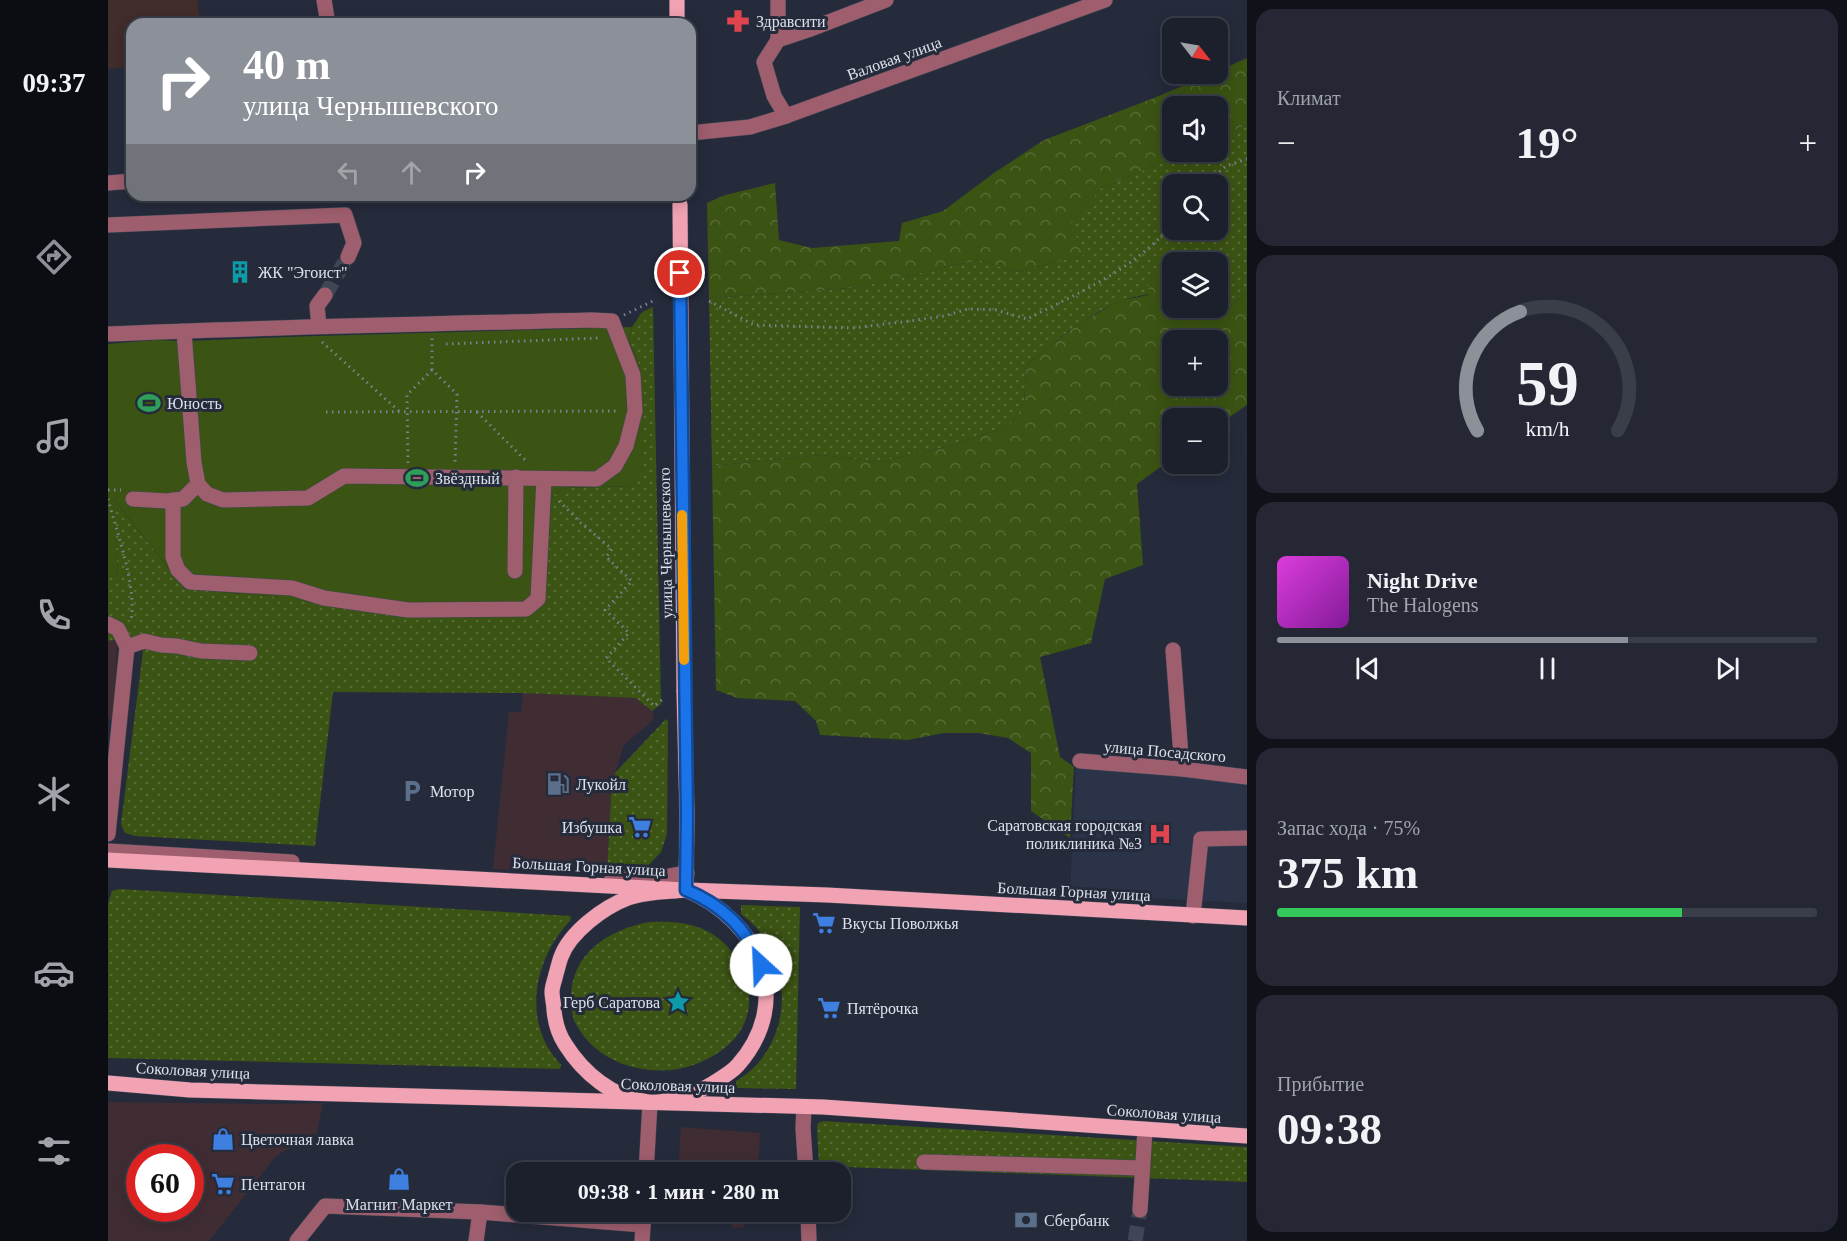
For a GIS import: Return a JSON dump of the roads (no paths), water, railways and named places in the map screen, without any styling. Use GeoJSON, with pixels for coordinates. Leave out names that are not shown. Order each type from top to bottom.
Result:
{"type":"FeatureCollection","features":[{"type":"Feature","properties":{"kind":"main road"},"geometry":{"type":"LineString","coordinates":[[677,0],[677,18]]}},
{"type":"Feature","properties":{"kind":"main road","name":"улица Чернышевского"},"geometry":{"type":"LineString","coordinates":[[680,201],[686,890]]}},
{"type":"Feature","properties":{"kind":"main road","name":"Большая Горная улица"},"geometry":{"type":"LineString","coordinates":[[108,860],[686,890],[839,895],[1247,918]]}},
{"type":"Feature","properties":{"kind":"main road"},"geometry":{"type":"LineString","coordinates":[[686,890],[711,902],[746,933],[761,965],[765,989],[765,1013],[752,1046],[737,1066],[700,1092],[650,1103],[621,1094],[587,1073],[563,1042],[555,1017],[552,991],[561,955],[578,932],[594,917],[627,898],[649,892],[686,890]]}},
{"type":"Feature","properties":{"kind":"main road","name":"Соколовая улица"},"geometry":{"type":"LineString","coordinates":[[108,1083],[190,1090],[804,1107],[1247,1136]]}},
{"type":"Feature","properties":{"kind":"street"},"geometry":{"type":"LineString","coordinates":[[324,0],[327,18]]}},
{"type":"Feature","properties":{"kind":"street"},"geometry":{"type":"LineString","coordinates":[[778,0],[778,40],[764,63],[774,96],[786,116]]}},
{"type":"Feature","properties":{"kind":"street"},"geometry":{"type":"LineString","coordinates":[[778,40],[886,0]]}},
{"type":"Feature","properties":{"kind":"street","name":"Валовая улица"},"geometry":{"type":"LineString","coordinates":[[696,132],[750,127],[786,116],[1105,0]]}},
{"type":"Feature","properties":{"kind":"street"},"geometry":{"type":"LineString","coordinates":[[108,183],[126,182]]}},
{"type":"Feature","properties":{"kind":"street"},"geometry":{"type":"LineString","coordinates":[[108,225],[345,215],[354,243],[348,257]]}},
{"type":"Feature","properties":{"kind":"street"},"geometry":{"type":"LineString","coordinates":[[312,326],[317,306],[325,295]]}},
{"type":"Feature","properties":{"kind":"street"},"geometry":{"type":"LineString","coordinates":[[108,334],[184,331],[312,326],[612,321],[633,375],[635,411],[626,446],[615,465],[597,479],[345,476],[308,498],[223,500],[207,494],[198,484],[194,462],[184,331]]}},
{"type":"Feature","properties":{"kind":"street"},"geometry":{"type":"LineString","coordinates":[[515,571],[516,477]]}},
{"type":"Feature","properties":{"kind":"street"},"geometry":{"type":"LineString","coordinates":[[173,501],[173,557],[178,570],[190,582],[291,588],[324,598],[408,610],[526,609],[538,599],[544,479]]}},
{"type":"Feature","properties":{"kind":"street"},"geometry":{"type":"LineString","coordinates":[[133,499],[173,501],[183,499],[198,484]]}},
{"type":"Feature","properties":{"kind":"street"},"geometry":{"type":"LineString","coordinates":[[108,624],[118,629],[128,647],[108,834]]}},
{"type":"Feature","properties":{"kind":"street"},"geometry":{"type":"LineString","coordinates":[[128,647],[144,641],[201,651],[250,652]]}},
{"type":"Feature","properties":{"kind":"street"},"geometry":{"type":"LineString","coordinates":[[1173,650],[1182,769]]}},
{"type":"Feature","properties":{"kind":"street","name":"улица Посадского"},"geometry":{"type":"LineString","coordinates":[[1080,761],[1247,777]]}},
{"type":"Feature","properties":{"kind":"street"},"geometry":{"type":"LineString","coordinates":[[1193,916],[1201,839],[1247,838]]}},
{"type":"Feature","properties":{"kind":"street"},"geometry":{"type":"LineString","coordinates":[[108,851],[593,879],[646,880],[687,873]]}},
{"type":"Feature","properties":{"kind":"street"},"geometry":{"type":"LineString","coordinates":[[647,1162],[650,1103]]}},
{"type":"Feature","properties":{"kind":"street"},"geometry":{"type":"LineString","coordinates":[[804,1107],[805,1162]]}},
{"type":"Feature","properties":{"kind":"street"},"geometry":{"type":"LineString","coordinates":[[1140,1210],[1145,1130]]}},
{"type":"Feature","properties":{"kind":"street"},"geometry":{"type":"LineString","coordinates":[[924,1162],[1142,1168]]}},
{"type":"Feature","properties":{"kind":"street"},"geometry":{"type":"LineString","coordinates":[[297,1241],[325,1206],[506,1213]]}},
{"type":"Feature","properties":{"kind":"street"},"geometry":{"type":"LineString","coordinates":[[476,1241],[480,1212]]}},
{"type":"Feature","properties":{"kind":"street"},"geometry":{"type":"LineString","coordinates":[[642,1241],[643,1222]]}},
{"type":"Feature","properties":{"kind":"street"},"geometry":{"type":"LineString","coordinates":[[808,1222],[809,1241]]}},
{"type":"Feature","properties":{"kind":"tunnel"},"geometry":{"type":"LineString","coordinates":[[325,295],[348,257]]}},
{"type":"Feature","properties":{"kind":"tunnel"},"geometry":{"type":"LineString","coordinates":[[1135,1241],[1140,1210]]}},
{"type":"Feature","properties":{"kind":"place","name":"Здравсити"},"geometry":{"type":"Point","coordinates":[738,21]}},
{"type":"Feature","properties":{"kind":"place","name":"ЖК \"Эгоист\""},"geometry":{"type":"Point","coordinates":[240,272]}},
{"type":"Feature","properties":{"kind":"place","name":"Юность"},"geometry":{"type":"Point","coordinates":[149,403]}},
{"type":"Feature","properties":{"kind":"place","name":"Звёздный"},"geometry":{"type":"Point","coordinates":[417,478]}},
{"type":"Feature","properties":{"kind":"place","name":"Лукойл"},"geometry":{"type":"Point","coordinates":[558,784]}},
{"type":"Feature","properties":{"kind":"place","name":"Мотор"},"geometry":{"type":"Point","coordinates":[412,791]}},
{"type":"Feature","properties":{"kind":"place","name":"Избушка"},"geometry":{"type":"Point","coordinates":[640,827]}},
{"type":"Feature","properties":{"kind":"place","name":"Саратовская городская поликлиника №3"},"geometry":{"type":"Point","coordinates":[1160,834]}},
{"type":"Feature","properties":{"kind":"place","name":"Вкусы Поволжья"},"geometry":{"type":"Point","coordinates":[824,923]}},
{"type":"Feature","properties":{"kind":"place","name":"Герб Саратова"},"geometry":{"type":"Point","coordinates":[678,1002]}},
{"type":"Feature","properties":{"kind":"place","name":"Пятёрочка"},"geometry":{"type":"Point","coordinates":[829,1008]}},
{"type":"Feature","properties":{"kind":"place","name":"Цветочная лавка"},"geometry":{"type":"Point","coordinates":[223,1139]}},
{"type":"Feature","properties":{"kind":"place","name":"Магнит Маркет"},"geometry":{"type":"Point","coordinates":[399,1179]}},
{"type":"Feature","properties":{"kind":"place","name":"Пентагон"},"geometry":{"type":"Point","coordinates":[223,1184]}},
{"type":"Feature","properties":{"kind":"place","name":"Сбербанк"},"geometry":{"type":"Point","coordinates":[1026,1220]}}]}
